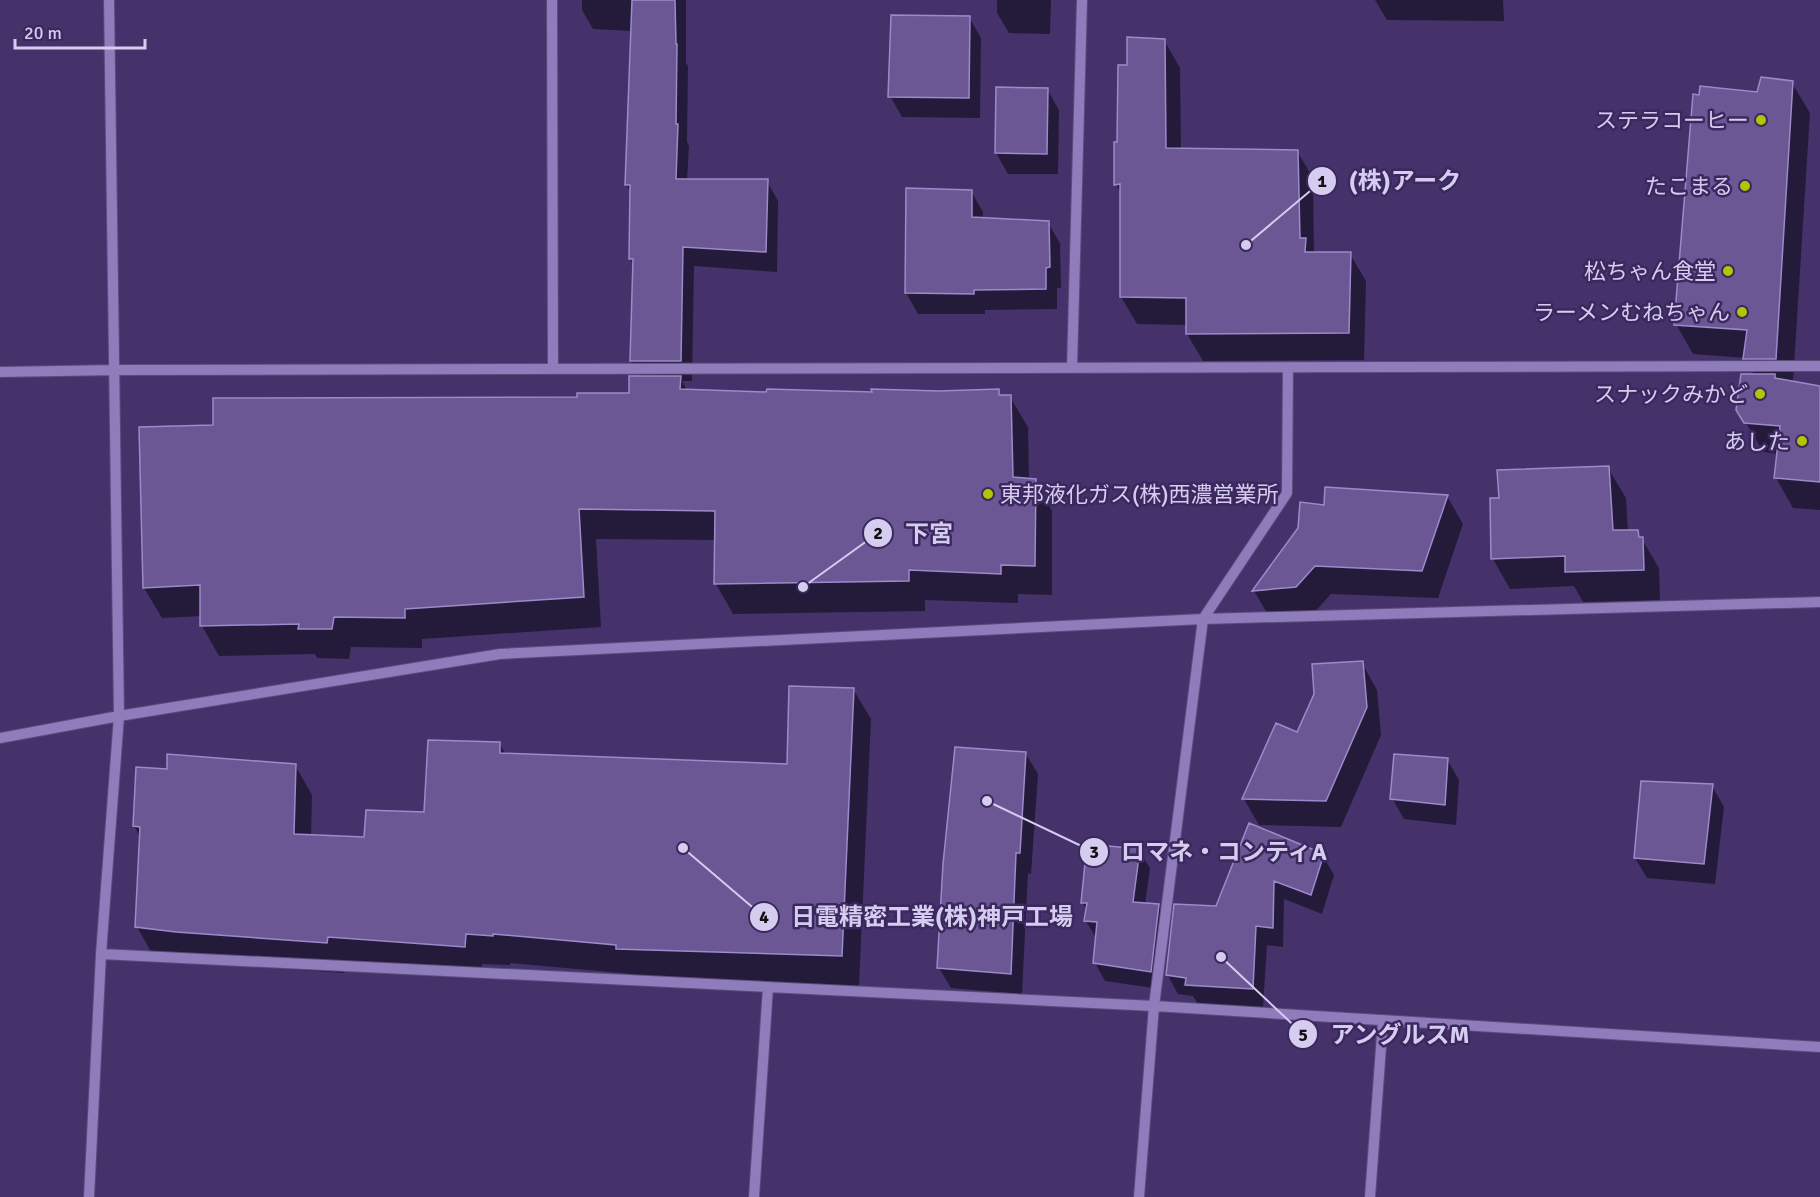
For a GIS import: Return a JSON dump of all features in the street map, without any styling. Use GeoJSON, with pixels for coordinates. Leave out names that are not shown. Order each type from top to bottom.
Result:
{"type":"FeatureCollection","features":[{"type":"Feature","properties":{"kind":"street"},"geometry":{"type":"LineString","coordinates":[[89,1197],[102,954],[119,716],[109,0]]}},
{"type":"Feature","properties":{"kind":"street"},"geometry":{"type":"LineString","coordinates":[[552,0],[553,369]]}},
{"type":"Feature","properties":{"kind":"street"},"geometry":{"type":"LineString","coordinates":[[1072,368],[1082,0]]}},
{"type":"Feature","properties":{"kind":"street"},"geometry":{"type":"LineString","coordinates":[[0,372],[1820,366]]}},
{"type":"Feature","properties":{"kind":"street"},"geometry":{"type":"LineString","coordinates":[[1139,1197],[1154,1006],[1203,619],[1287,493],[1288,367]]}},
{"type":"Feature","properties":{"kind":"street"},"geometry":{"type":"LineString","coordinates":[[0,738],[119,716],[500,654],[1203,619],[1820,602]]}},
{"type":"Feature","properties":{"kind":"street"},"geometry":{"type":"LineString","coordinates":[[102,954],[1154,1006],[1820,1047]]}},
{"type":"Feature","properties":{"kind":"street"},"geometry":{"type":"LineString","coordinates":[[754,1197],[768,987]]}},
{"type":"Feature","properties":{"kind":"street"},"geometry":{"type":"LineString","coordinates":[[1370,1197],[1383,1020]]}},
{"type":"Feature","properties":{"kind":"building"},"geometry":{"type":"Polygon","coordinates":[[[632,0],[675,0],[676,124],[678,124],[676,179],[768,179],[766,252],[683,247],[681,361],[630,361],[633,259],[629,259],[630,185],[625,185],[632,0]]]}},
{"type":"Feature","properties":{"kind":"building"},"geometry":{"type":"Polygon","coordinates":[[[891,15],[970,16],[969,98],[888,97],[891,15]]]}},
{"type":"Feature","properties":{"kind":"building"},"geometry":{"type":"Polygon","coordinates":[[[1127,37],[1165,39],[1166,148],[1298,150],[1300,238],[1306,238],[1305,252],[1351,252],[1349,333],[1186,334],[1186,298],[1120,297],[1120,184],[1114,185],[1114,142],[1117,142],[1118,65],[1127,65],[1127,37]]]}},
{"type":"Feature","properties":{"kind":"building"},"geometry":{"type":"Polygon","coordinates":[[[1761,77],[1793,81],[1776,359],[1743,359],[1747,330],[1674,325],[1693,94],[1699,95],[1700,86],[1757,92],[1761,77]]]}},
{"type":"Feature","properties":{"kind":"building"},"geometry":{"type":"Polygon","coordinates":[[[996,87],[1048,88],[1047,154],[995,153],[996,87]]]}},
{"type":"Feature","properties":{"kind":"building"},"geometry":{"type":"Polygon","coordinates":[[[906,188],[972,190],[972,217],[1049,221],[1050,267],[1046,268],[1046,289],[974,290],[974,294],[905,293],[906,188]]]}},
{"type":"Feature","properties":{"kind":"building"},"geometry":{"type":"Polygon","coordinates":[[[1741,374],[1775,374],[1775,378],[1820,386],[1820,482],[1774,478],[1780,426],[1744,423],[1736,410],[1741,374]]]}},
{"type":"Feature","properties":{"kind":"building"},"geometry":{"type":"Polygon","coordinates":[[[629,376],[681,376],[680,389],[872,392],[871,389],[939,391],[999,389],[999,395],[1011,395],[1013,477],[1036,479],[1035,566],[1001,565],[1001,574],[909,570],[909,581],[714,584],[715,511],[579,509],[584,597],[405,609],[405,618],[334,617],[332,629],[298,629],[299,624],[200,626],[200,585],[143,588],[139,427],[213,425],[213,398],[577,397],[577,393],[629,393],[629,376]]]}},
{"type":"Feature","properties":{"kind":"building"},"geometry":{"type":"Polygon","coordinates":[[[1609,466],[1613,530],[1638,530],[1639,537],[1643,537],[1644,570],[1565,572],[1565,556],[1491,559],[1490,498],[1499,498],[1497,470],[1609,466]]]}},
{"type":"Feature","properties":{"kind":"building"},"geometry":{"type":"Polygon","coordinates":[[[1325,487],[1448,495],[1422,571],[1315,566],[1296,587],[1252,591],[1298,528],[1300,502],[1324,505],[1325,487]]]}},
{"type":"Feature","properties":{"kind":"building"},"geometry":{"type":"Polygon","coordinates":[[[1363,661],[1367,707],[1326,801],[1242,799],[1276,723],[1297,732],[1314,694],[1312,664],[1363,661]]]}},
{"type":"Feature","properties":{"kind":"building"},"geometry":{"type":"Polygon","coordinates":[[[789,686],[854,688],[842,956],[616,949],[616,945],[493,934],[493,936],[466,934],[465,947],[328,937],[327,943],[135,927],[140,827],[133,826],[136,767],[167,769],[167,754],[296,764],[294,834],[364,837],[366,810],[424,812],[428,740],[500,742],[500,753],[787,764],[789,686]]]}},
{"type":"Feature","properties":{"kind":"building"},"geometry":{"type":"Polygon","coordinates":[[[955,747],[1026,752],[1020,853],[1016,853],[1011,974],[937,968],[943,864],[955,747]]]}},
{"type":"Feature","properties":{"kind":"building"},"geometry":{"type":"Polygon","coordinates":[[[1394,754],[1448,758],[1445,805],[1390,799],[1394,754]]]}},
{"type":"Feature","properties":{"kind":"building"},"geometry":{"type":"Polygon","coordinates":[[[1641,781],[1713,784],[1704,864],[1634,858],[1641,781]]]}},
{"type":"Feature","properties":{"kind":"building"},"geometry":{"type":"Polygon","coordinates":[[[1249,823],[1324,854],[1311,895],[1274,881],[1273,928],[1256,926],[1253,989],[1185,985],[1186,978],[1166,975],[1174,904],[1216,906],[1249,823]]]}},
{"type":"Feature","properties":{"kind":"building"},"geometry":{"type":"Polygon","coordinates":[[[1087,844],[1140,849],[1133,902],[1159,904],[1151,972],[1093,963],[1097,922],[1084,921],[1087,903],[1081,903],[1087,844]]]}},
{"type":"Feature","properties":{"kind":"place","name":"ステラコーヒー"},"geometry":{"type":"Point","coordinates":[1761,120]}},
{"type":"Feature","properties":{"kind":"place","name":"たこまる"},"geometry":{"type":"Point","coordinates":[1745,186]}},
{"type":"Feature","properties":{"kind":"place","name":"(株)アーク"},"geometry":{"type":"Point","coordinates":[1246,245]}},
{"type":"Feature","properties":{"kind":"place","name":"松ちゃん食堂"},"geometry":{"type":"Point","coordinates":[1728,271]}},
{"type":"Feature","properties":{"kind":"place","name":"ラーメンむねちゃん"},"geometry":{"type":"Point","coordinates":[1742,312]}},
{"type":"Feature","properties":{"kind":"place","name":"スナックみかど"},"geometry":{"type":"Point","coordinates":[1760,394]}},
{"type":"Feature","properties":{"kind":"place","name":"あした"},"geometry":{"type":"Point","coordinates":[1802,441]}},
{"type":"Feature","properties":{"kind":"place","name":"東邦液化ガス(株)西濃営業所"},"geometry":{"type":"Point","coordinates":[988,494]}},
{"type":"Feature","properties":{"kind":"place","name":"下宮"},"geometry":{"type":"Point","coordinates":[803,587]}},
{"type":"Feature","properties":{"kind":"place","name":"ロマネ・コンティA"},"geometry":{"type":"Point","coordinates":[987,801]}},
{"type":"Feature","properties":{"kind":"place","name":"日電精密工業(株)神戸工場"},"geometry":{"type":"Point","coordinates":[683,848]}},
{"type":"Feature","properties":{"kind":"place","name":"アングルスM"},"geometry":{"type":"Point","coordinates":[1221,957]}}]}
